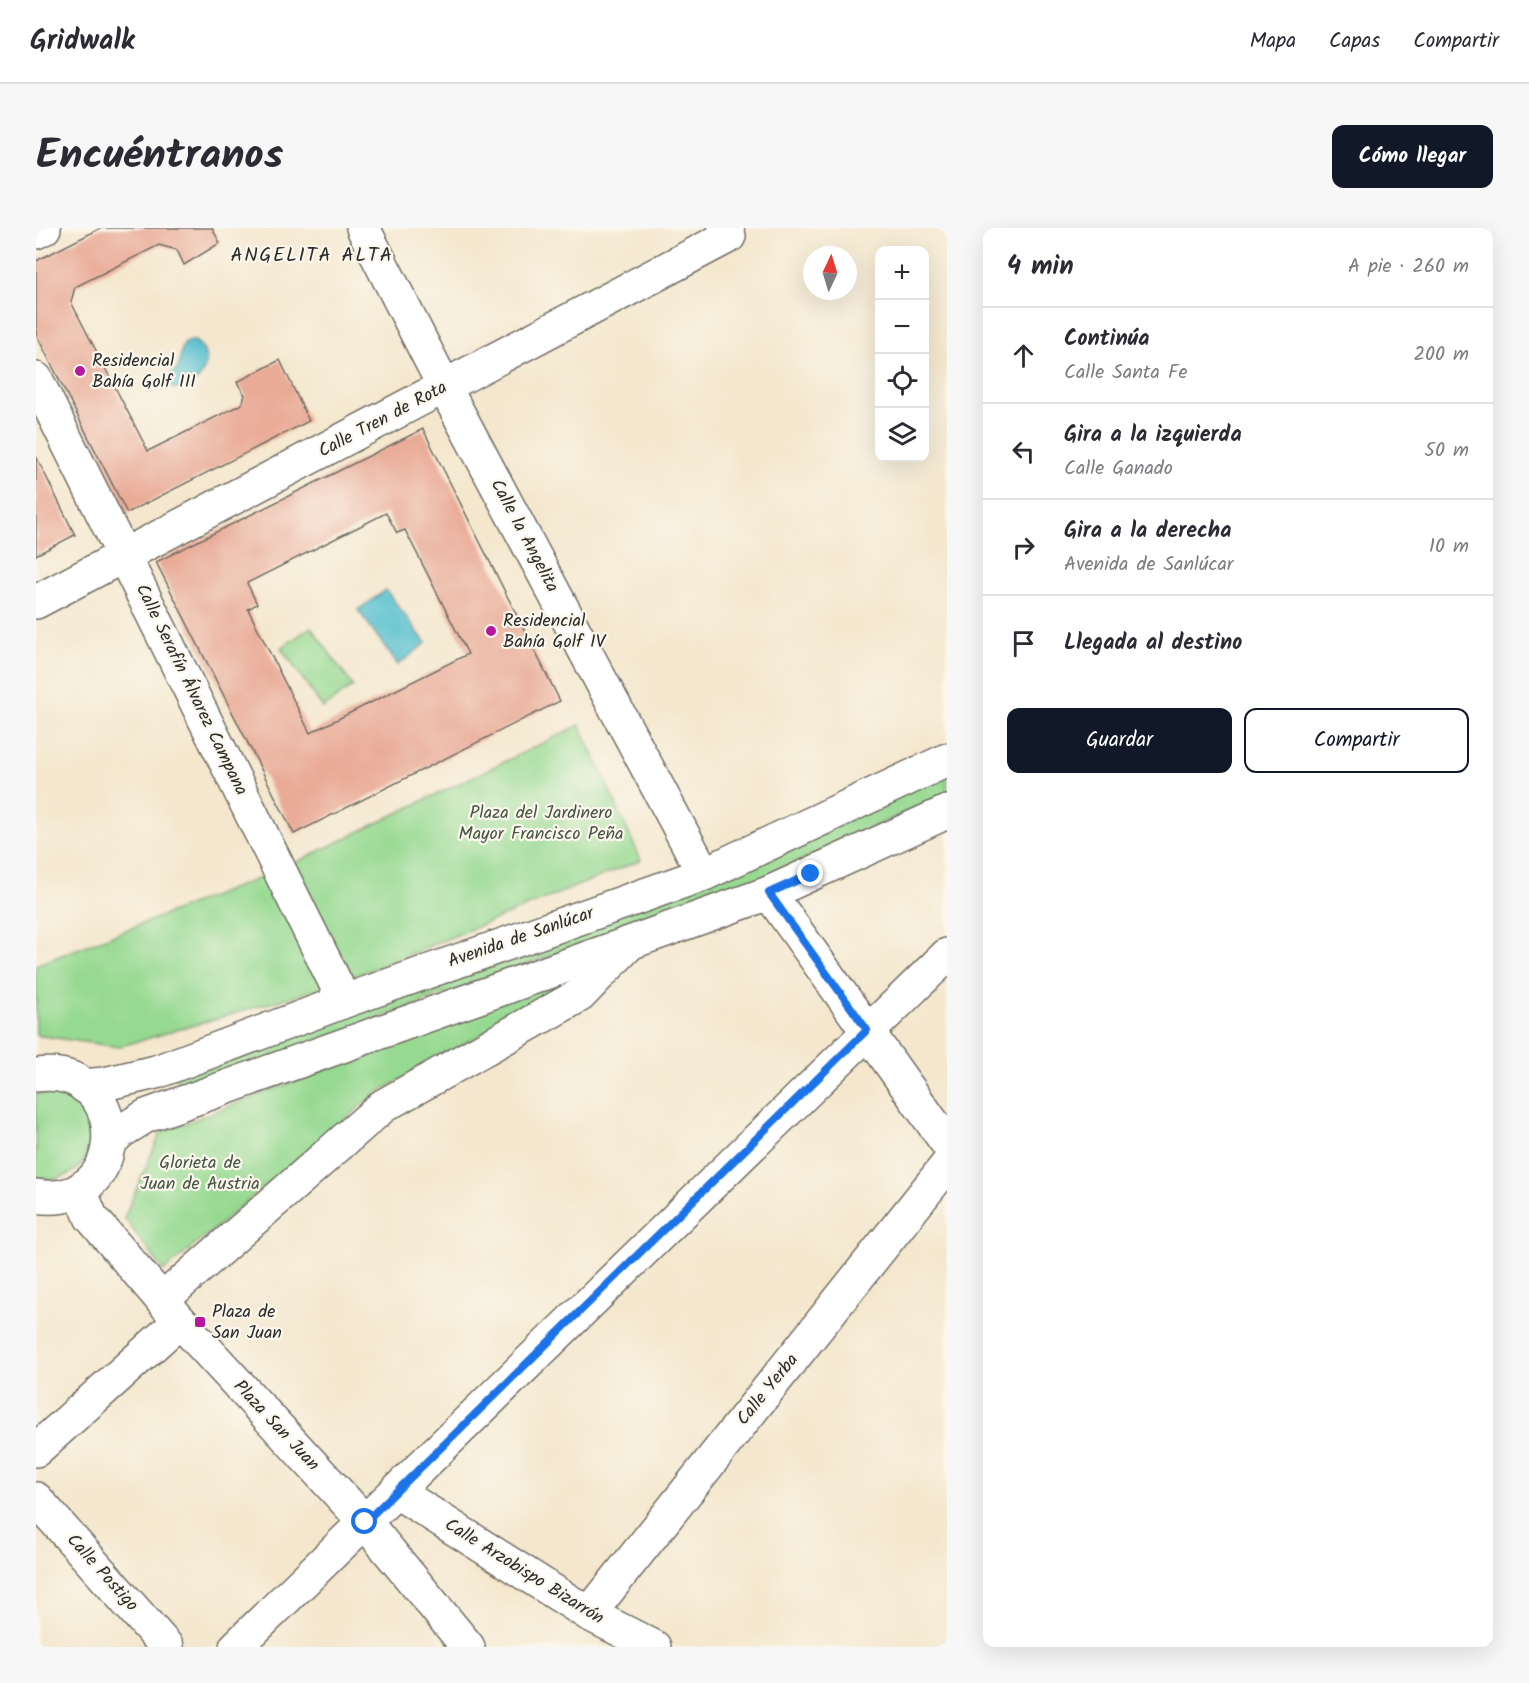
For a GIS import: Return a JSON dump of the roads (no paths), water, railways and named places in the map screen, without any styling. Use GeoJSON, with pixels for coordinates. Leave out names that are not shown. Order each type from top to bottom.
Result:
{"type":"FeatureCollection","features":[{"type":"Feature","properties":{"kind":"street"},"geometry":{"type":"LineString","coordinates":[[36,232],[44,228]]}},
{"type":"Feature","properties":{"kind":"street","name":"Calle la Angelita"},"geometry":{"type":"LineString","coordinates":[[363,228],[444,387],[704,874]]}},
{"type":"Feature","properties":{"kind":"street","name":"Calle Tren de Rota"},"geometry":{"type":"LineString","coordinates":[[36,602],[444,387],[727,232]]}},
{"type":"Feature","properties":{"kind":"street","name":"Calle Serafín Álvarez Campana"},"geometry":{"type":"LineString","coordinates":[[36,379],[336,984],[342,1002]]}},
{"type":"Feature","properties":{"kind":"street","name":"Avenida de Sanlúcar"},"geometry":{"type":"LineString","coordinates":[[84,1086],[104,1084],[156,1072],[342,1002],[704,874],[947,760]]}},
{"type":"Feature","properties":{"kind":"street"},"geometry":{"type":"LineString","coordinates":[[109,1143],[131,1124],[162,1110],[769,893],[947,812]]}},
{"type":"Feature","properties":{"kind":"street"},"geometry":{"type":"LineString","coordinates":[[769,893],[947,1143]]}},
{"type":"Feature","properties":{"kind":"street"},"geometry":{"type":"LineString","coordinates":[[36,1450],[171,1311],[383,1106],[580,995],[629,944]]}},
{"type":"Feature","properties":{"kind":"street"},"geometry":{"type":"LineString","coordinates":[[236,1647],[369,1526],[397,1492],[867,1030],[947,955]]}},
{"type":"Feature","properties":{"kind":"street"},"geometry":{"type":"LineString","coordinates":[[36,1075],[65,1076],[84,1086],[93,1094],[102,1107],[108,1123],[109,1143],[103,1164],[83,1187],[56,1197],[36,1196]]}},
{"type":"Feature","properties":{"kind":"street","name":"Calle Yerba"},"geometry":{"type":"LineString","coordinates":[[590,1614],[947,1165]]}},
{"type":"Feature","properties":{"kind":"street","name":"Plaza San Juan"},"geometry":{"type":"LineString","coordinates":[[83,1187],[84,1200],[91,1216],[171,1311],[369,1526],[468,1647]]}},
{"type":"Feature","properties":{"kind":"street","name":"Calle Arzobispo Bizarrón"},"geometry":{"type":"LineString","coordinates":[[397,1492],[590,1614],[654,1647]]}},
{"type":"Feature","properties":{"kind":"street","name":"Calle Postigo"},"geometry":{"type":"LineString","coordinates":[[36,1499],[167,1647]]}},
{"type":"Feature","properties":{"kind":"water"},"geometry":{"type":"Polygon","coordinates":[[[193,340],[201,346],[205,354],[204,370],[193,383],[185,388],[175,389],[168,384],[171,374],[178,368],[183,347],[193,340]]]}},
{"type":"Feature","properties":{"kind":"water"},"geometry":{"type":"Polygon","coordinates":[[[386,590],[426,643],[398,665],[358,610],[386,590]]]}},
{"type":"Feature","properties":{"kind":"place","name":"Residencial Bahía Golf III"},"geometry":{"type":"Point","coordinates":[80,371]}},
{"type":"Feature","properties":{"kind":"place","name":"Residencial Bahía Golf IV"},"geometry":{"type":"Point","coordinates":[491,631]}},
{"type":"Feature","properties":{"kind":"place","name":"Plaza de San Juan"},"geometry":{"type":"Point","coordinates":[200,1322]}},
{"type":"Feature","properties":{"kind":"district","name":"ANGELITA ALTA"},"geometry":{"type":"Point","coordinates":[312,256]}},
{"type":"Feature","properties":{"kind":"park label","name":"Plaza del Jardinero Mayor Francisco Peña"},"geometry":{"type":"Point","coordinates":[541,823]}},
{"type":"Feature","properties":{"kind":"park label","name":"Glorieta de Juan de Austria"},"geometry":{"type":"Point","coordinates":[200,1173]}}]}
